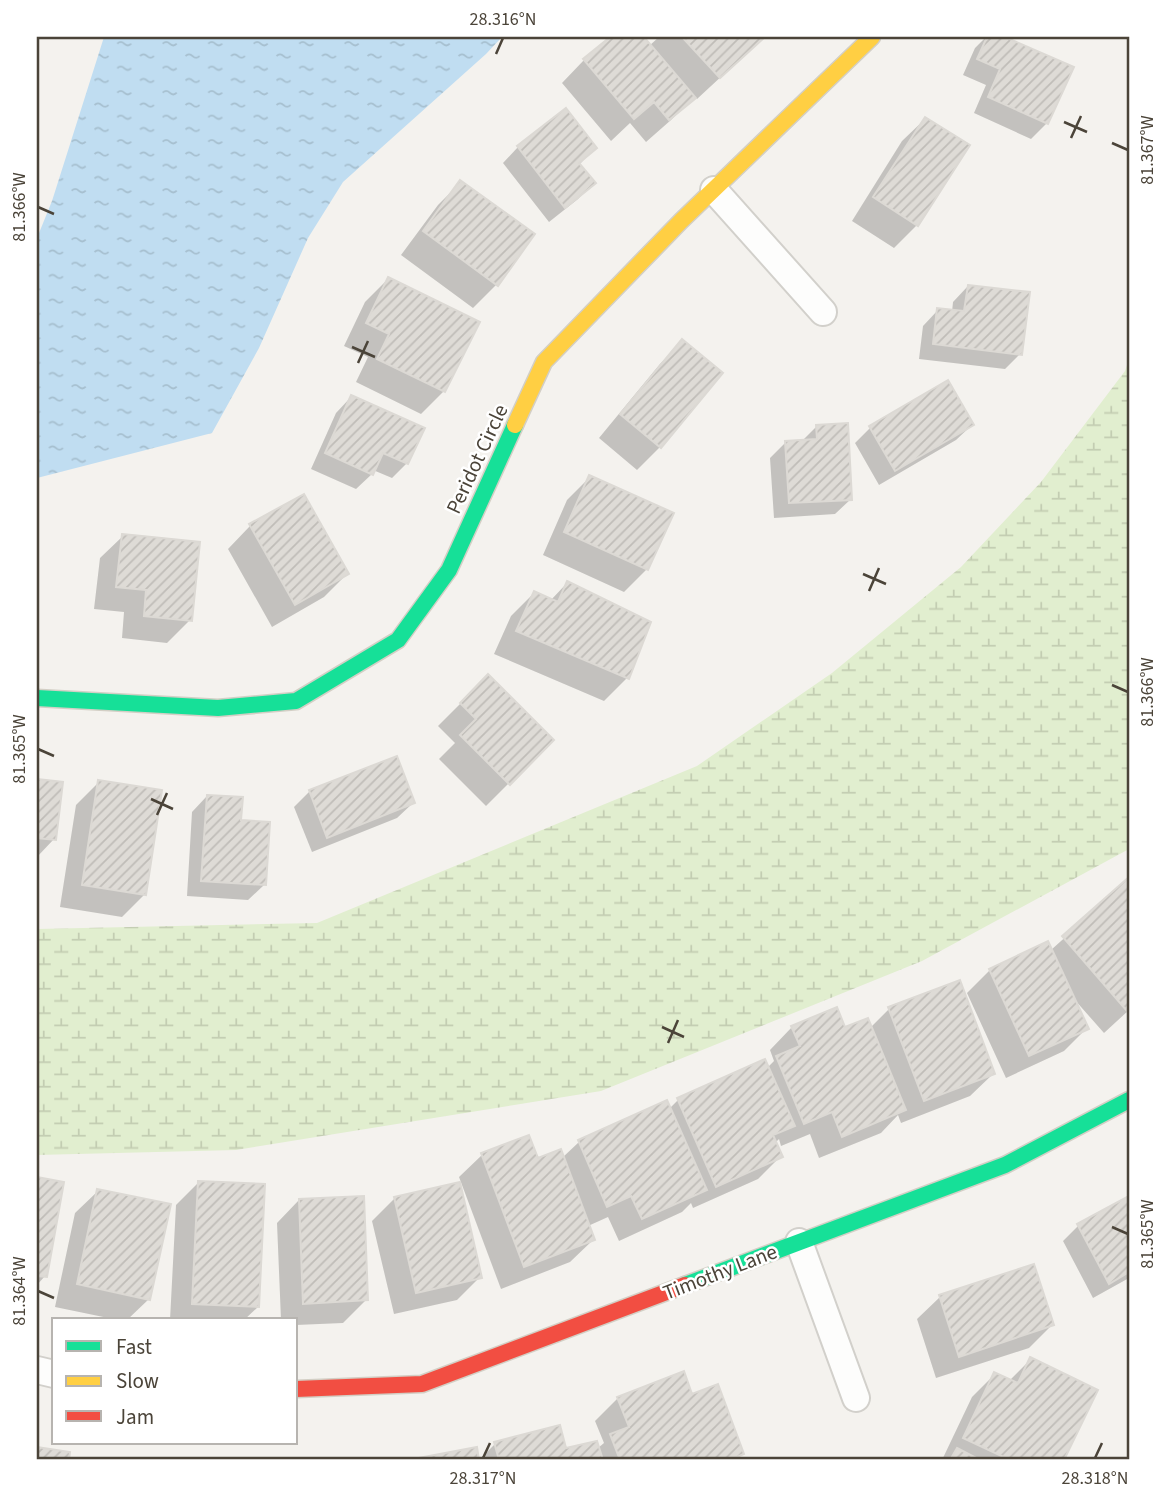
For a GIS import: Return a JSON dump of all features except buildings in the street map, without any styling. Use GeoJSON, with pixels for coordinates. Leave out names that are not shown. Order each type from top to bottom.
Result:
{"type":"FeatureCollection","features":[{"type":"Feature","properties":{"kind":"street","name":"Peridot Circle"},"geometry":{"type":"LineString","coordinates":[[37,698],[218,708],[296,701],[398,640],[449,570],[544,362],[714,190],[872,37]]}},
{"type":"Feature","properties":{"kind":"street"},"geometry":{"type":"LineString","coordinates":[[714,190],[823,312]]}},
{"type":"Feature","properties":{"kind":"street","name":"Timothy Lane"},"geometry":{"type":"LineString","coordinates":[[298,1389],[422,1384],[1006,1165],[1129,1100]]}},
{"type":"Feature","properties":{"kind":"street"},"geometry":{"type":"LineString","coordinates":[[799,1242],[856,1398]]}},
{"type":"Feature","properties":{"kind":"green space"},"geometry":{"type":"Polygon","coordinates":[[[1129,359],[1129,849],[922,961],[601,1091],[236,1150],[37,1155],[37,929],[317,923],[697,766],[832,673],[961,567],[1041,482],[1125,371],[1129,359]]]}},
{"type":"Feature","properties":{"kind":"water"},"geometry":{"type":"Polygon","coordinates":[[[104,37],[502,37],[343,182],[308,238],[259,348],[212,433],[37,478],[37,238],[52,201],[104,37]]]}},
{"type":"Feature","properties":{"kind":"traffic: fast"},"geometry":{"type":"LineString","coordinates":[[37,698],[218,708],[296,701],[398,640],[449,570],[515,425]]}},
{"type":"Feature","properties":{"kind":"traffic: fast"},"geometry":{"type":"LineString","coordinates":[[685,1285],[1005,1165],[1129,1100]]}},
{"type":"Feature","properties":{"kind":"traffic: slow"},"geometry":{"type":"LineString","coordinates":[[515,425],[544,362],[681,221],[872,37]]}},
{"type":"Feature","properties":{"kind":"traffic: jam"},"geometry":{"type":"LineString","coordinates":[[298,1389],[422,1384],[685,1285]]}}]}
